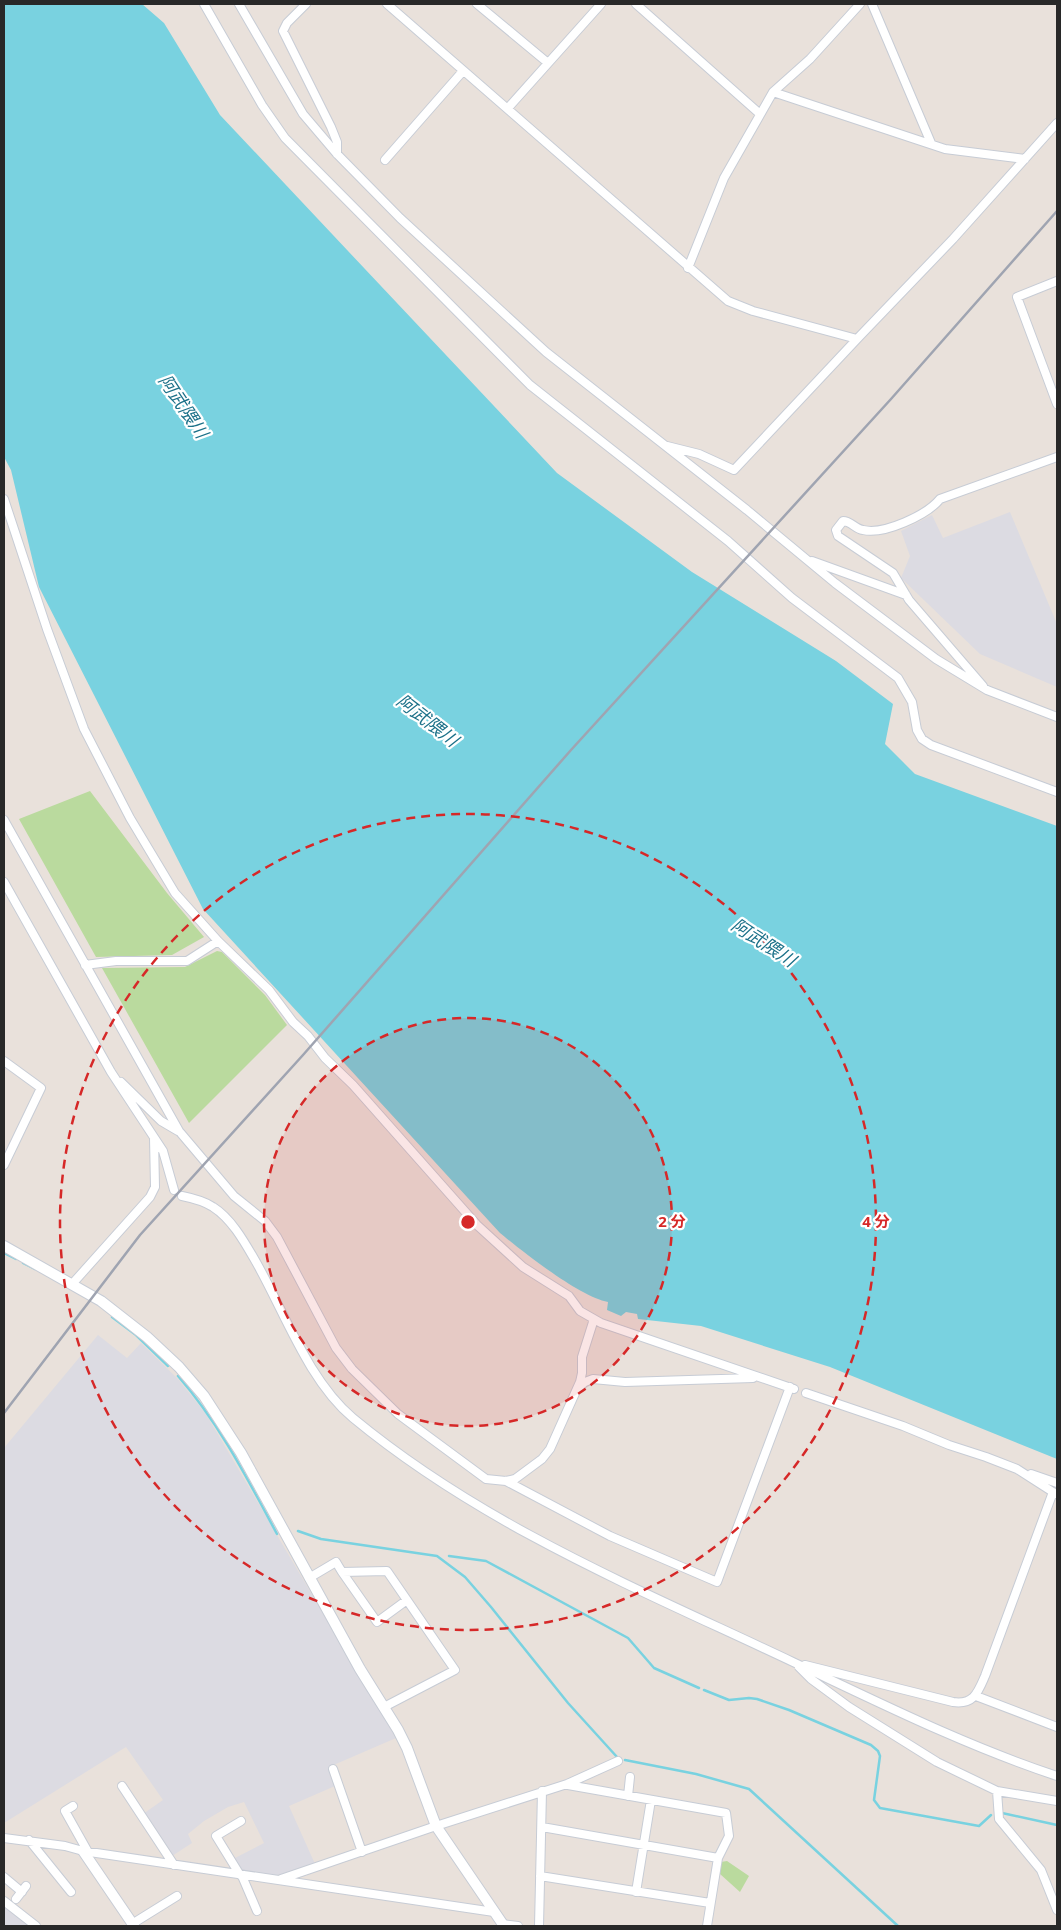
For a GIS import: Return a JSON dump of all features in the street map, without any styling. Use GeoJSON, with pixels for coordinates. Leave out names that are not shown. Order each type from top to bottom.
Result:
{"type":"FeatureCollection","features":[{"type":"Feature","properties":{"kind":"street"},"geometry":{"type":"LineString","coordinates":[[204,4],[262,105],[285,138],[530,385],[728,540],[792,598],[898,678],[912,702],[917,730],[922,739],[931,745],[1057,792]]}},
{"type":"Feature","properties":{"kind":"street"},"geometry":{"type":"LineString","coordinates":[[239,4],[303,114],[337,154],[400,218],[546,352],[806,559],[936,659],[987,690],[1057,717]]}},
{"type":"Feature","properties":{"kind":"street"},"geometry":{"type":"LineString","coordinates":[[306,4],[287,23],[283,31],[331,127],[337,142],[337,154]]}},
{"type":"Feature","properties":{"kind":"street"},"geometry":{"type":"LineString","coordinates":[[387,4],[728,301],[754,311],[857,339]]}},
{"type":"Feature","properties":{"kind":"street"},"geometry":{"type":"LineString","coordinates":[[477,4],[548,63]]}},
{"type":"Feature","properties":{"kind":"street"},"geometry":{"type":"LineString","coordinates":[[508,108],[601,4]]}},
{"type":"Feature","properties":{"kind":"street"},"geometry":{"type":"LineString","coordinates":[[636,4],[760,114]]}},
{"type":"Feature","properties":{"kind":"street"},"geometry":{"type":"LineString","coordinates":[[688,268],[724,178],[773,92],[810,59],[860,4]]}},
{"type":"Feature","properties":{"kind":"street"},"geometry":{"type":"LineString","coordinates":[[872,4],[931,143]]}},
{"type":"Feature","properties":{"kind":"street"},"geometry":{"type":"LineString","coordinates":[[385,160],[464,71]]}},
{"type":"Feature","properties":{"kind":"street"},"geometry":{"type":"LineString","coordinates":[[773,92],[945,149],[1025,159]]}},
{"type":"Feature","properties":{"kind":"street"},"geometry":{"type":"LineString","coordinates":[[664,445],[699,454],[734,470],[954,239],[1057,123]]}},
{"type":"Feature","properties":{"kind":"street"},"geometry":{"type":"LineString","coordinates":[[1057,281],[1017,297],[1057,404]]}},
{"type":"Feature","properties":{"kind":"street"},"geometry":{"type":"LineString","coordinates":[[987,690],[906,595],[893,573],[838,536],[836,530],[843,521],[848,521],[866,531],[890,527],[927,512],[940,499],[1057,457]]}},
{"type":"Feature","properties":{"kind":"street"},"geometry":{"type":"LineString","coordinates":[[4,499],[47,629],[84,729],[130,818],[175,893],[218,941],[269,990],[293,1022],[308,1036],[325,1058],[353,1085],[477,1225],[523,1267],[569,1296],[580,1311],[594,1319],[758,1378],[792,1388],[717,1582],[610,1536],[506,1481]]}},
{"type":"Feature","properties":{"kind":"street"},"geometry":{"type":"LineString","coordinates":[[806,559],[906,595]]}},
{"type":"Feature","properties":{"kind":"street"},"geometry":{"type":"LineString","coordinates":[[4,820],[178,1131],[234,1196],[265,1222],[277,1237],[336,1348],[352,1369],[398,1414],[486,1479],[506,1481],[516,1479],[542,1459],[550,1449],[582,1373],[582,1357],[594,1319]]}},
{"type":"Feature","properties":{"kind":"street"},"geometry":{"type":"LineString","coordinates":[[4,882],[110,1072],[154,1138],[166,1160],[174,1190]]}},
{"type":"Feature","properties":{"kind":"street"},"geometry":{"type":"LineString","coordinates":[[85,965],[116,961],[187,961],[218,941]]}},
{"type":"Feature","properties":{"kind":"street"},"geometry":{"type":"LineString","coordinates":[[4,1061],[41,1088],[4,1165]]}},
{"type":"Feature","properties":{"kind":"street"},"geometry":{"type":"LineString","coordinates":[[110,1072],[161,1121],[178,1131]]}},
{"type":"Feature","properties":{"kind":"street"},"geometry":{"type":"LineString","coordinates":[[73,1283],[150,1197],[155,1187],[154,1138]]}},
{"type":"Feature","properties":{"kind":"street"},"geometry":{"type":"LineString","coordinates":[[182,1196],[214,1207],[240,1235],[320,1380],[340,1405],[372,1433],[424,1470],[519,1531],[602,1574],[794,1662],[895,1711],[968,1742],[1057,1776]]}},
{"type":"Feature","properties":{"kind":"street"},"geometry":{"type":"LineString","coordinates":[[4,1246],[73,1283],[147,1337],[179,1366],[204,1396],[241,1453],[309,1578],[407,1748],[436,1826],[503,1925],[518,1926]]}},
{"type":"Feature","properties":{"kind":"street"},"geometry":{"type":"LineString","coordinates":[[575,1391],[585,1382],[593,1379],[625,1382],[758,1378]]}},
{"type":"Feature","properties":{"kind":"street"},"geometry":{"type":"LineString","coordinates":[[806,1393],[903,1426],[1057,1483]]}},
{"type":"Feature","properties":{"kind":"street"},"geometry":{"type":"LineString","coordinates":[[794,1662],[953,1702],[966,1703],[976,1696],[1055,1493],[1017,1469]]}},
{"type":"Feature","properties":{"kind":"street"},"geometry":{"type":"LineString","coordinates":[[309,1578],[336,1562],[377,1622],[407,1600]]}},
{"type":"Feature","properties":{"kind":"street"},"geometry":{"type":"LineString","coordinates":[[342,1572],[387,1570],[455,1670],[384,1707]]}},
{"type":"Feature","properties":{"kind":"street"},"geometry":{"type":"LineString","coordinates":[[794,1662],[825,1691],[937,1762],[997,1790],[1057,1800]]}},
{"type":"Feature","properties":{"kind":"street"},"geometry":{"type":"LineString","coordinates":[[976,1696],[1057,1728]]}},
{"type":"Feature","properties":{"kind":"street"},"geometry":{"type":"LineString","coordinates":[[274,1880],[296,1875],[436,1826],[567,1784],[618,1761]]}},
{"type":"Feature","properties":{"kind":"street"},"geometry":{"type":"LineString","coordinates":[[333,1769],[362,1852]]}},
{"type":"Feature","properties":{"kind":"street"},"geometry":{"type":"LineString","coordinates":[[628,1796],[630,1777]]}},
{"type":"Feature","properties":{"kind":"street"},"geometry":{"type":"LineString","coordinates":[[567,1784],[726,1813],[729,1836],[718,1858],[707,1926]]}},
{"type":"Feature","properties":{"kind":"street"},"geometry":{"type":"LineString","coordinates":[[122,1786],[174,1865]]}},
{"type":"Feature","properties":{"kind":"street"},"geometry":{"type":"LineString","coordinates":[[997,1790],[999,1819],[1040,1870],[1057,1910]]}},
{"type":"Feature","properties":{"kind":"street"},"geometry":{"type":"LineString","coordinates":[[539,1926],[542,1791]]}},
{"type":"Feature","properties":{"kind":"street"},"geometry":{"type":"LineString","coordinates":[[636,1892],[651,1800]]}},
{"type":"Feature","properties":{"kind":"street"},"geometry":{"type":"LineString","coordinates":[[73,1806],[65,1811],[85,1852],[133,1925],[177,1896]]}},
{"type":"Feature","properties":{"kind":"street"},"geometry":{"type":"LineString","coordinates":[[241,1821],[216,1836],[241,1876],[257,1911]]}},
{"type":"Feature","properties":{"kind":"street"},"geometry":{"type":"LineString","coordinates":[[542,1827],[718,1858]]}},
{"type":"Feature","properties":{"kind":"street"},"geometry":{"type":"LineString","coordinates":[[4,1838],[29,1840],[65,1846],[85,1852],[241,1876],[494,1912]]}},
{"type":"Feature","properties":{"kind":"street"},"geometry":{"type":"LineString","coordinates":[[29,1840],[72,1892]]}},
{"type":"Feature","properties":{"kind":"street"},"geometry":{"type":"LineString","coordinates":[[540,1876],[710,1903]]}},
{"type":"Feature","properties":{"kind":"street"},"geometry":{"type":"LineString","coordinates":[[4,1877],[24,1889],[16,1899]]}},
{"type":"Feature","properties":{"kind":"street"},"geometry":{"type":"LineString","coordinates":[[4,1901],[36,1926]]}},
{"type":"Feature","properties":{"kind":"shaded area"},"geometry":{"type":"Polygon","coordinates":[[[1010,512],[1057,624],[1057,687],[980,654],[901,578],[910,556],[901,531],[932,515],[943,538],[1010,512]]]}},
{"type":"Feature","properties":{"kind":"shaded area"},"geometry":{"type":"Polygon","coordinates":[[[98,1335],[127,1358],[141,1343],[178,1379],[206,1414],[396,1738],[329,1767],[335,1786],[289,1806],[315,1864],[293,1872],[267,1877],[242,1872],[233,1859],[264,1843],[244,1802],[228,1807],[204,1821],[188,1834],[192,1843],[172,1856],[143,1814],[163,1800],[126,1747],[4,1823],[4,1448],[98,1335]]]}},
{"type":"Feature","properties":{"kind":"shaded area"},"geometry":{"type":"Polygon","coordinates":[[[4,1907],[31,1926],[4,1926],[4,1907]]]}},
{"type":"Feature","properties":{"kind":"green space"},"geometry":{"type":"Polygon","coordinates":[[[90,791],[167,893],[204,937],[172,955],[96,957],[19,819],[90,791]]]}},
{"type":"Feature","properties":{"kind":"green space"},"geometry":{"type":"Polygon","coordinates":[[[217,951],[222,952],[265,995],[287,1025],[189,1123],[102,968],[185,967],[217,951]]]}},
{"type":"Feature","properties":{"kind":"green space"},"geometry":{"type":"Polygon","coordinates":[[[727,1861],[749,1876],[740,1892],[720,1874],[721,1862],[727,1861]]]}},
{"type":"Feature","properties":{"kind":"water","name":"阿武隈川"},"geometry":{"type":"Polygon","coordinates":[[[4,4],[142,4],[164,23],[220,115],[557,473],[692,572],[836,661],[893,704],[885,744],[915,774],[1057,826],[1057,1459],[830,1367],[701,1326],[638,1319],[637,1314],[626,1312],[621,1316],[607,1310],[608,1302],[583,1292],[568,1283],[500,1233],[203,909],[39,587],[11,470],[4,457],[4,4]]]}},
{"type":"Feature","properties":{"kind":"waterway"},"geometry":{"type":"LineString","coordinates":[[4,1253],[16,1259]]}},
{"type":"Feature","properties":{"kind":"waterway"},"geometry":{"type":"LineString","coordinates":[[23,1263],[35,1269]]}},
{"type":"Feature","properties":{"kind":"waterway"},"geometry":{"type":"LineString","coordinates":[[112,1317],[136,1335],[168,1366]]}},
{"type":"Feature","properties":{"kind":"waterway"},"geometry":{"type":"LineString","coordinates":[[178,1376],[207,1413],[219,1432],[277,1534]]}},
{"type":"Feature","properties":{"kind":"waterway"},"geometry":{"type":"LineString","coordinates":[[298,1531],[321,1539],[437,1556],[465,1577],[568,1703],[617,1757]]}},
{"type":"Feature","properties":{"kind":"waterway"},"geometry":{"type":"LineString","coordinates":[[449,1556],[486,1561],[628,1638],[654,1668],[699,1688]]}},
{"type":"Feature","properties":{"kind":"waterway"},"geometry":{"type":"LineString","coordinates":[[704,1690],[729,1700],[757,1699],[789,1710],[871,1745],[878,1751],[880,1756],[874,1800],[880,1808],[979,1826],[991,1815]]}},
{"type":"Feature","properties":{"kind":"waterway"},"geometry":{"type":"LineString","coordinates":[[625,1760],[696,1774],[749,1789],[898,1926]]}},
{"type":"Feature","properties":{"kind":"waterway"},"geometry":{"type":"LineString","coordinates":[[1002,1813],[1057,1825]]}},
{"type":"Feature","properties":{"kind":"railway"},"geometry":{"type":"LineString","coordinates":[[4,1413],[140,1235],[303,1055],[571,750],[891,399],[1057,211]]}}]}
